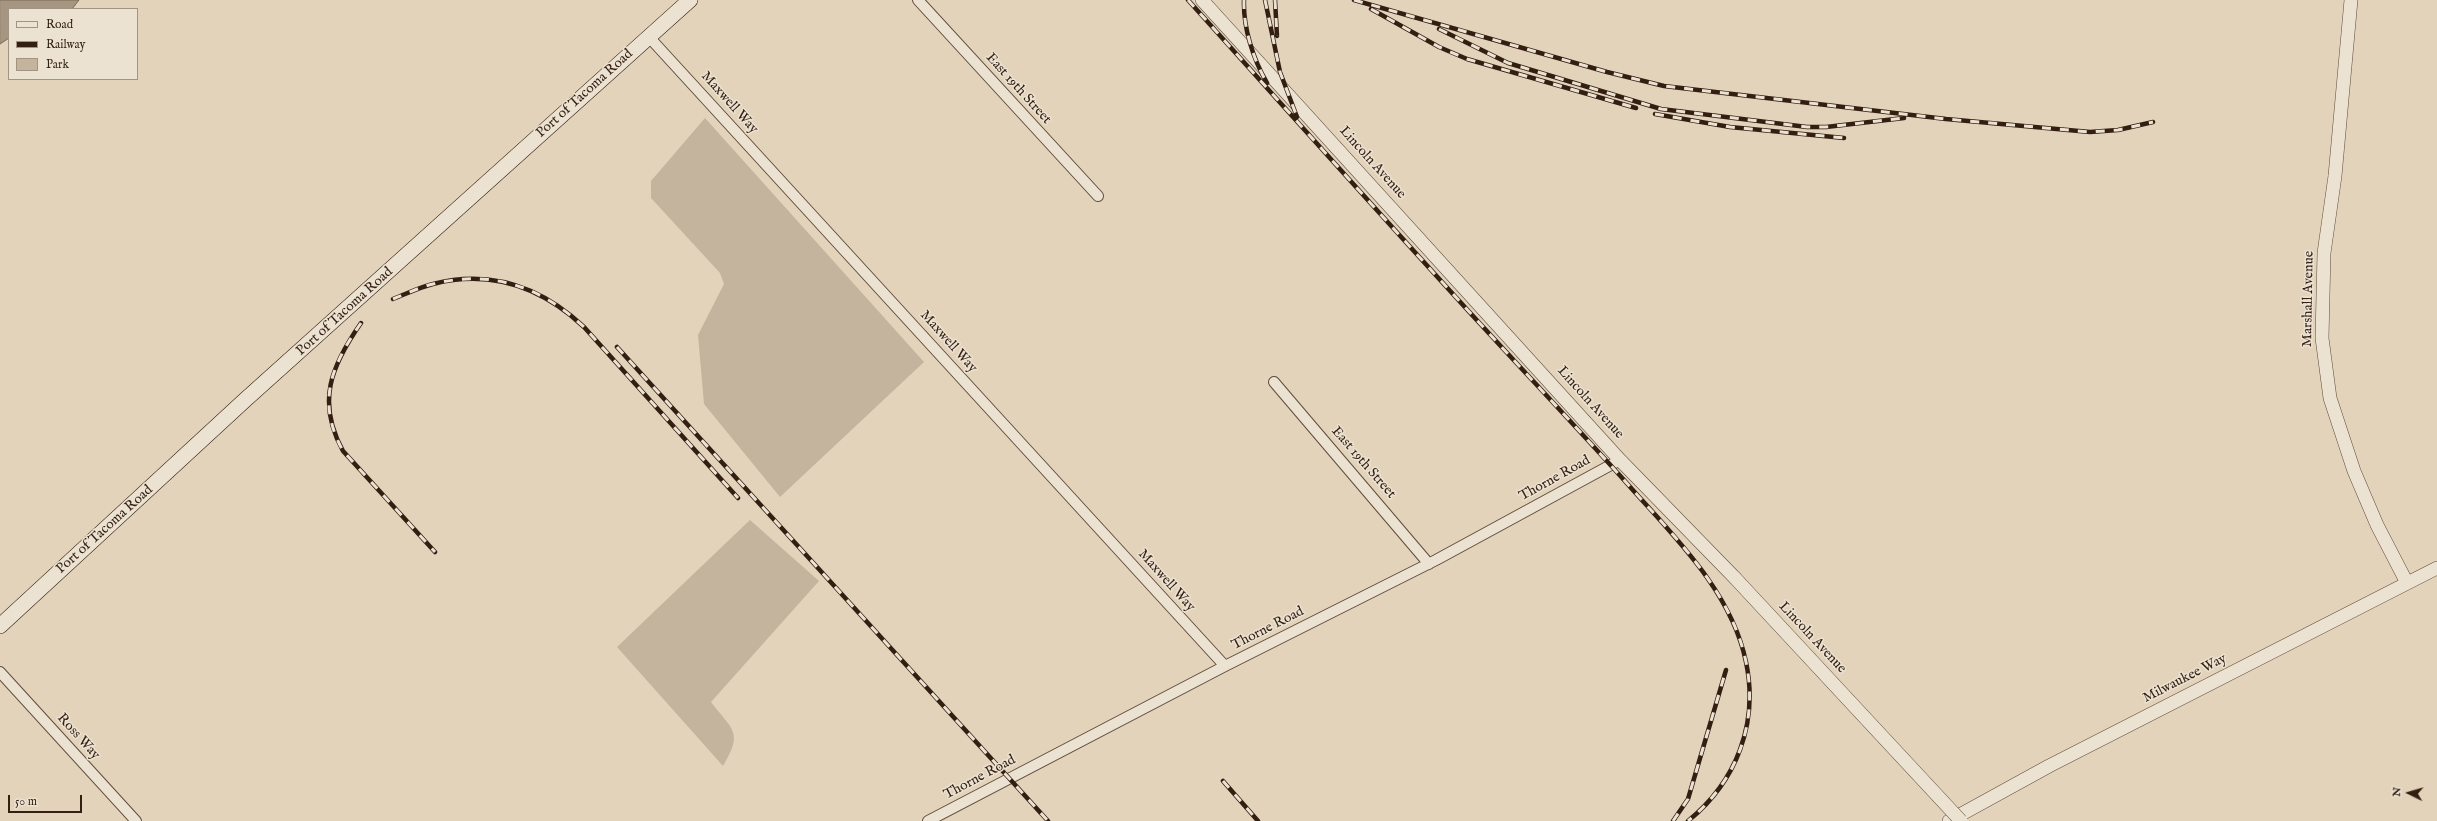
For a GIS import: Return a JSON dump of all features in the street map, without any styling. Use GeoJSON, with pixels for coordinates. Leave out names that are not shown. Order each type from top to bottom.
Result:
{"type":"FeatureCollection","features":[{"type":"Feature","properties":{"kind":"main road","name":"Port of Tacoma Road"},"geometry":{"type":"LineString","coordinates":[[0,626],[245,400],[690,0]]}},
{"type":"Feature","properties":{"kind":"street","name":"East 19th Street"},"geometry":{"type":"LineString","coordinates":[[918,0],[1098,196]]}},
{"type":"Feature","properties":{"kind":"street","name":"Lincoln Avenue"},"geometry":{"type":"LineString","coordinates":[[1202,0],[1620,460],[1735,578],[1961,821]]}},
{"type":"Feature","properties":{"kind":"street","name":"Marshall Avenue"},"geometry":{"type":"LineString","coordinates":[[2351,0],[2335,176],[2324,252],[2322,338],[2330,398],[2354,471],[2377,525],[2407,583]]}},
{"type":"Feature","properties":{"kind":"street","name":"Maxwell Way"},"geometry":{"type":"LineString","coordinates":[[649,36],[1225,666]]}},
{"type":"Feature","properties":{"kind":"street","name":"East 19th Street"},"geometry":{"type":"LineString","coordinates":[[1274,382],[1378,501],[1429,564]]}},
{"type":"Feature","properties":{"kind":"street","name":"Thorne Road"},"geometry":{"type":"LineString","coordinates":[[928,821],[1225,666],[1429,564],[1620,460]]}},
{"type":"Feature","properties":{"kind":"street","name":"Milwaukee Way"},"geometry":{"type":"LineString","coordinates":[[1950,821],[2054,764],[2437,568]]}},
{"type":"Feature","properties":{"kind":"street","name":"Ross Way"},"geometry":{"type":"LineString","coordinates":[[0,672],[136,821]]}},
{"type":"Feature","properties":{"kind":"green space"},"geometry":{"type":"Polygon","coordinates":[[[705,118],[924,362],[780,497],[704,404],[698,335],[724,284],[720,273],[651,198],[651,181],[705,118]]]}},
{"type":"Feature","properties":{"kind":"green space"},"geometry":{"type":"Polygon","coordinates":[[[750,520],[819,581],[711,702],[730,725],[733,731],[733,745],[723,766],[617,647],[750,520]]]}},
{"type":"Feature","properties":{"kind":"shaded area"},"geometry":{"type":"Polygon","coordinates":[[[0,0],[79,0],[73,8],[8,8],[8,39],[0,44],[0,0]]]}},
{"type":"Feature","properties":{"kind":"railway"},"geometry":{"type":"LineString","coordinates":[[1188,0],[1410,247],[1661,521],[1697,564],[1713,587],[1727,610],[1738,635],[1746,662],[1749,685],[1749,708],[1746,729],[1740,750],[1731,770],[1705,806],[1688,821]]}},
{"type":"Feature","properties":{"kind":"railway"},"geometry":{"type":"LineString","coordinates":[[1244,0],[1245,21],[1250,43],[1257,64],[1267,83]]}},
{"type":"Feature","properties":{"kind":"railway"},"geometry":{"type":"LineString","coordinates":[[1265,0],[1280,72],[1297,117]]}},
{"type":"Feature","properties":{"kind":"railway"},"geometry":{"type":"LineString","coordinates":[[1275,0],[1277,36]]}},
{"type":"Feature","properties":{"kind":"railway"},"geometry":{"type":"LineString","coordinates":[[1354,0],[1607,72],[1664,86],[1946,119],[2090,132],[2118,130],[2153,122]]}},
{"type":"Feature","properties":{"kind":"railway"},"geometry":{"type":"LineString","coordinates":[[1371,9],[1439,47],[1467,59],[1636,108]]}},
{"type":"Feature","properties":{"kind":"railway"},"geometry":{"type":"LineString","coordinates":[[1439,29],[1508,63],[1661,109],[1807,127],[1826,127],[1904,118]]}},
{"type":"Feature","properties":{"kind":"railway"},"geometry":{"type":"LineString","coordinates":[[1655,114],[1730,127],[1844,138]]}},
{"type":"Feature","properties":{"kind":"railway"},"geometry":{"type":"LineString","coordinates":[[393,299],[433,284],[455,280],[475,279],[495,280],[514,285],[551,301],[584,327],[738,498]]}},
{"type":"Feature","properties":{"kind":"railway"},"geometry":{"type":"LineString","coordinates":[[361,323],[342,354],[335,369],[331,385],[329,400],[330,416],[335,433],[343,451],[435,552]]}},
{"type":"Feature","properties":{"kind":"railway"},"geometry":{"type":"LineString","coordinates":[[617,347],[1048,821]]}},
{"type":"Feature","properties":{"kind":"railway"},"geometry":{"type":"LineString","coordinates":[[1673,821],[1688,799],[1726,670]]}},
{"type":"Feature","properties":{"kind":"railway"},"geometry":{"type":"LineString","coordinates":[[1223,781],[1258,821]]}}]}
